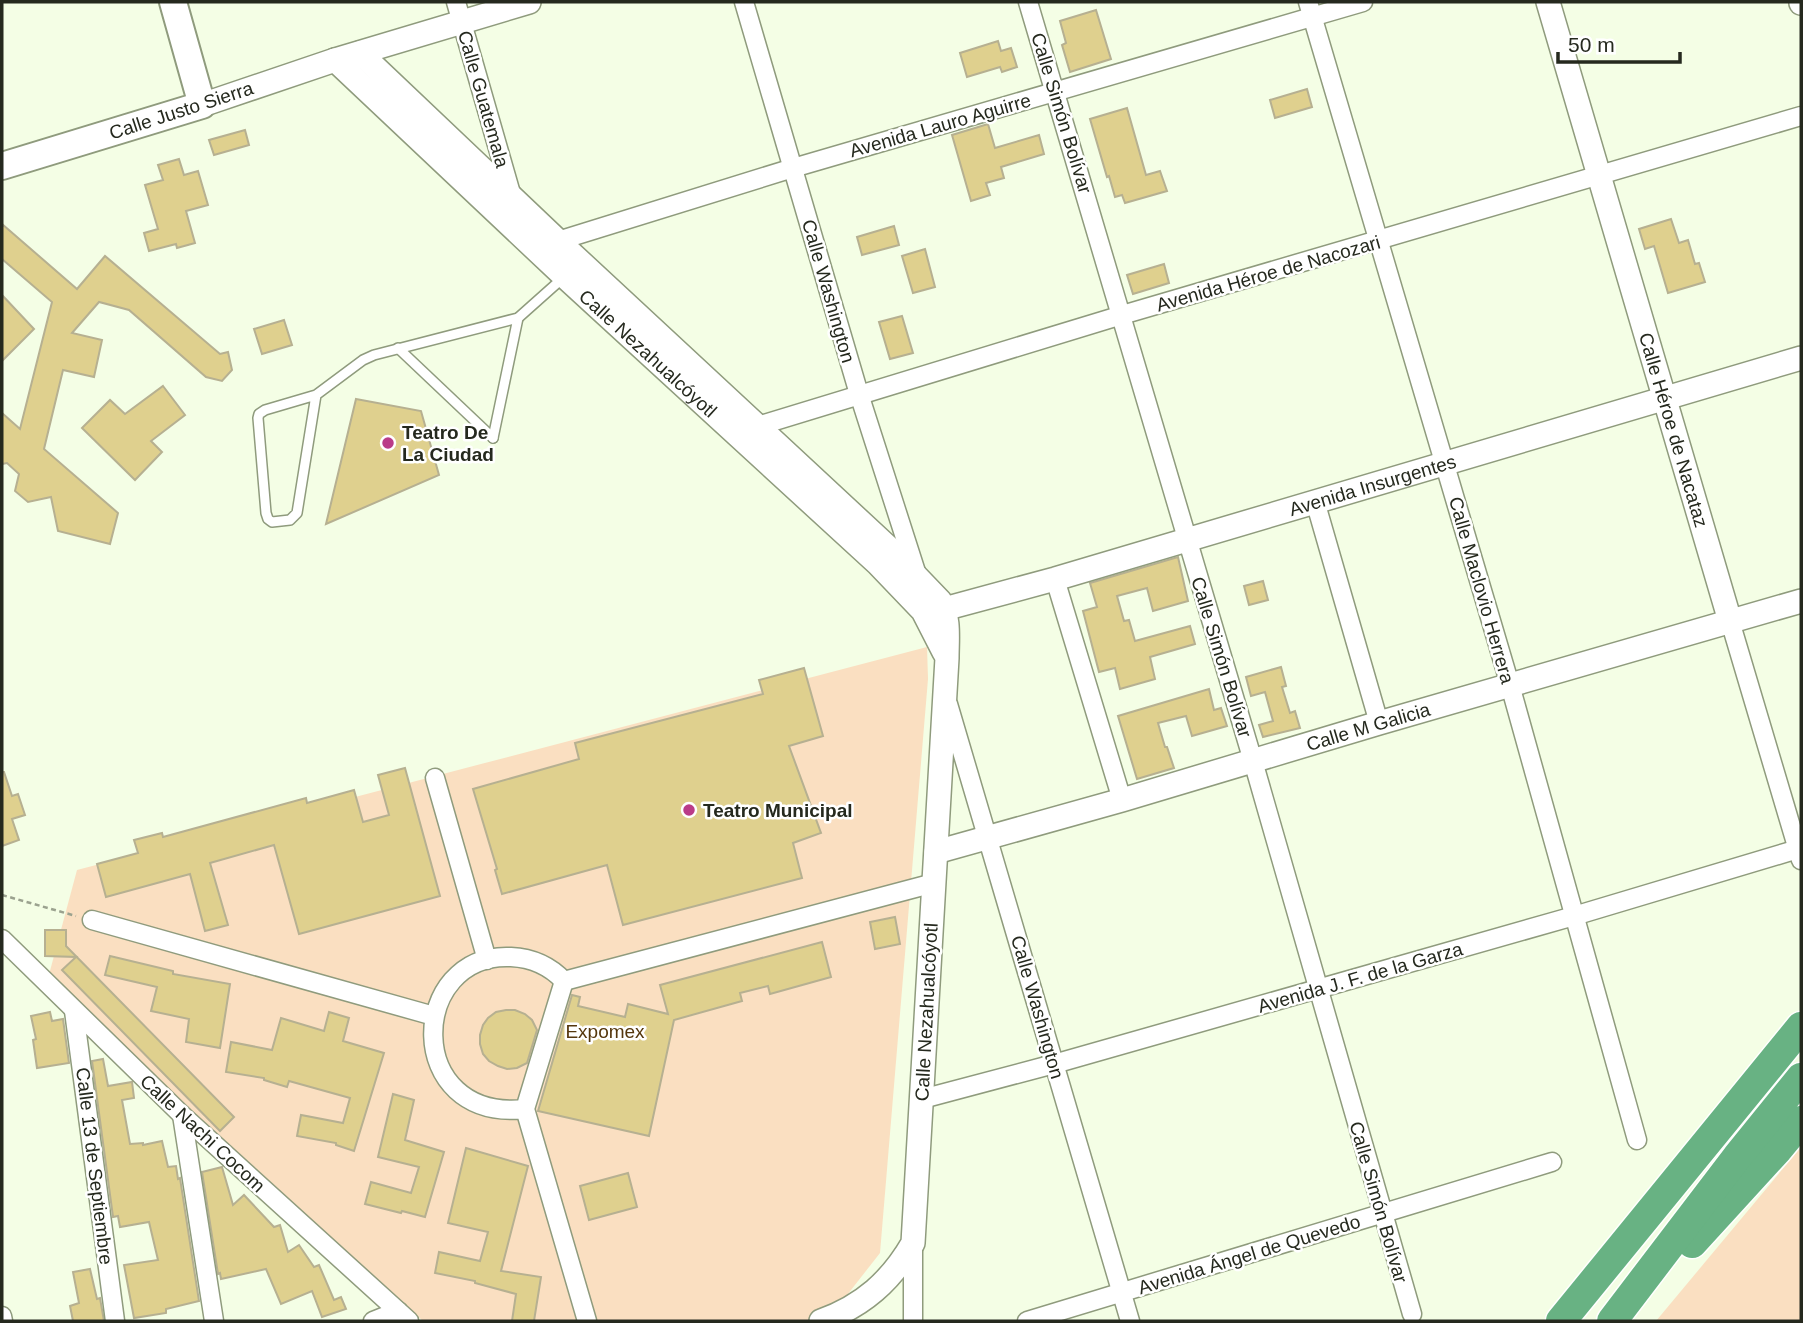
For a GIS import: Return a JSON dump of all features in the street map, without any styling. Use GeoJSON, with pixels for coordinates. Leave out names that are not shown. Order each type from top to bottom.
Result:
{"type":"FeatureCollection","features":[{"type":"Feature","properties":{"kind":"highway"},"geometry":{"type":"LineString","coordinates":[[1565,1316],[1801,1027]]}},
{"type":"Feature","properties":{"kind":"highway"},"geometry":{"type":"LineString","coordinates":[[1612,1321],[1801,1054]]}},
{"type":"Feature","properties":{"kind":"highway"},"geometry":{"type":"LineString","coordinates":[[1565,1316],[1801,1078]]}},
{"type":"Feature","properties":{"kind":"highway"},"geometry":{"type":"LineString","coordinates":[[1621,1321],[1801,1121]]}},
{"type":"Feature","properties":{"kind":"main road"},"geometry":{"type":"LineString","coordinates":[[173,2],[202,105]]}},
{"type":"Feature","properties":{"kind":"main road","name":"Calle Justo Sierra"},"geometry":{"type":"LineString","coordinates":[[2,166],[202,105]]}},
{"type":"Feature","properties":{"kind":"street","name":"Calle Justo Sierra"},"geometry":{"type":"LineString","coordinates":[[202,105],[360,53],[459,12],[529,2]]}},
{"type":"Feature","properties":{"kind":"street","name":"Calle Washington"},"geometry":{"type":"LineString","coordinates":[[744,2],[912,585]]}},
{"type":"Feature","properties":{"kind":"street","name":"Calle Simón Bolívar"},"geometry":{"type":"LineString","coordinates":[[1028,2],[1412,1314]]}},
{"type":"Feature","properties":{"kind":"street","name":"Avenida Lauro Aguirre"},"geometry":{"type":"LineString","coordinates":[[528,241],[558,241],[1055,91],[1310,10],[1363,2]]}},
{"type":"Feature","properties":{"kind":"street","name":"Calle Héroe de Nacataz"},"geometry":{"type":"LineString","coordinates":[[1548,2],[1800,854]]}},
{"type":"Feature","properties":{"kind":"street","name":"Calle Maclovio Herrera"},"geometry":{"type":"LineString","coordinates":[[1310,10],[1510,685],[1637,1140]]}},
{"type":"Feature","properties":{"kind":"street","name":"Calle Guatemala"},"geometry":{"type":"LineString","coordinates":[[459,12],[512,197],[528,241]]}},
{"type":"Feature","properties":{"kind":"street","name":"Calle Nezahualcóyotl"},"geometry":{"type":"LineString","coordinates":[[360,53],[558,241],[572,269],[735,434],[878,564],[912,585]]}},
{"type":"Feature","properties":{"kind":"street","name":"Calle Nezahualcóyotl"},"geometry":{"type":"LineString","coordinates":[[335,60],[528,241],[572,269],[757,426],[891,550],[912,585],[947,658]]}},
{"type":"Feature","properties":{"kind":"street","name":"Avenida Héroe de Nacozari"},"geometry":{"type":"LineString","coordinates":[[735,434],[859,394],[1801,116]]}},
{"type":"Feature","properties":{"kind":"street","name":"Avenida Insurgentes"},"geometry":{"type":"LineString","coordinates":[[944,609],[1055,579],[1801,358]]}},
{"type":"Feature","properties":{"kind":"street"},"geometry":{"type":"LineString","coordinates":[[1315,501],[1380,723]]}},
{"type":"Feature","properties":{"kind":"street"},"geometry":{"type":"LineString","coordinates":[[1055,579],[1122,800]]}},
{"type":"Feature","properties":{"kind":"street"},"geometry":{"type":"LineString","coordinates":[[912,585],[944,609]]}},
{"type":"Feature","properties":{"kind":"street","name":"Calle M Galicia"},"geometry":{"type":"LineString","coordinates":[[936,852],[1801,601]]}},
{"type":"Feature","properties":{"kind":"street","name":"Calle Nezahualcóyotl"},"geometry":{"type":"LineString","coordinates":[[913,1243],[947,658],[944,609]]}},
{"type":"Feature","properties":{"kind":"street","name":"Calle Washington"},"geometry":{"type":"LineString","coordinates":[[945,694],[1130,1321]]}},
{"type":"Feature","properties":{"kind":"street"},"geometry":{"type":"LineString","coordinates":[[435,778],[486,960]]}},
{"type":"Feature","properties":{"kind":"street","name":"Avenida J. F. de la Garza"},"geometry":{"type":"LineString","coordinates":[[922,1100],[1800,854]]}},
{"type":"Feature","properties":{"kind":"street"},"geometry":{"type":"LineString","coordinates":[[564,981],[933,883]]}},
{"type":"Feature","properties":{"kind":"street"},"geometry":{"type":"LineString","coordinates":[[92,920],[434,1016]]}},
{"type":"Feature","properties":{"kind":"street","name":"Calle Nachi Cocom"},"geometry":{"type":"LineString","coordinates":[[2,939],[181,1115],[403,1316]]}},
{"type":"Feature","properties":{"kind":"street"},"geometry":{"type":"LineString","coordinates":[[525,1109],[511,1111],[490,1108],[458,1092],[445,1075],[436,1056],[433,1042],[434,1016],[439,1000],[456,978],[486,960],[508,956],[528,959],[548,967],[564,981]]}},
{"type":"Feature","properties":{"kind":"street"},"geometry":{"type":"LineString","coordinates":[[564,981],[525,1109],[587,1321]]}},
{"type":"Feature","properties":{"kind":"street","name":"Calle 13 de Septiembre"},"geometry":{"type":"LineString","coordinates":[[74,1011],[115,1321]]}},
{"type":"Feature","properties":{"kind":"street"},"geometry":{"type":"LineString","coordinates":[[181,1115],[214,1321]]}},
{"type":"Feature","properties":{"kind":"street","name":"Avenida Ángel de Quevedo"},"geometry":{"type":"LineString","coordinates":[[1027,1321],[1552,1162]]}},
{"type":"Feature","properties":{"kind":"street"},"geometry":{"type":"LineString","coordinates":[[833,1320],[887,1280],[913,1243]]}},
{"type":"Feature","properties":{"kind":"street"},"geometry":{"type":"LineString","coordinates":[[913,1243],[913,1321]]}},
{"type":"Feature","properties":{"kind":"street"},"geometry":{"type":"LineString","coordinates":[[2,1316],[3,1321]]}},
{"type":"Feature","properties":{"kind":"street"},"geometry":{"type":"LineString","coordinates":[[373,1321],[403,1316]]}},
{"type":"Feature","properties":{"kind":"lane"},"geometry":{"type":"LineString","coordinates":[[316,395],[297,513],[290,520],[272,523],[266,513],[259,414],[316,395],[363,360],[374,355],[518,318],[572,269]]}},
{"type":"Feature","properties":{"kind":"lane"},"geometry":{"type":"LineString","coordinates":[[398,348],[493,438],[518,318]]}},
{"type":"Feature","properties":{"kind":"path"},"geometry":{"type":"LineString","coordinates":[[2,895],[92,920]]}},
{"type":"Feature","properties":{"kind":"green space","name":"Expomex"},"geometry":{"type":"Polygon","coordinates":[[[927,647],[928,679],[880,1253],[833,1313],[813,1321],[423,1321],[47,982],[77,870],[927,647]]]}},
{"type":"Feature","properties":{"kind":"green space"},"geometry":{"type":"Polygon","coordinates":[[[1801,1147],[1801,1321],[1656,1321],[1801,1147]]]}},
{"type":"Feature","properties":{"kind":"building"},"geometry":{"type":"Polygon","coordinates":[[[1096,10],[1111,59],[1070,72],[1062,45],[1066,43],[1060,21],[1096,10]]]}},
{"type":"Feature","properties":{"kind":"building"},"geometry":{"type":"Polygon","coordinates":[[[998,41],[1001,51],[1011,48],[1017,67],[1002,72],[1000,67],[967,77],[960,53],[998,41]]]}},
{"type":"Feature","properties":{"kind":"building"},"geometry":{"type":"Polygon","coordinates":[[[1307,89],[1312,107],[1275,118],[1270,100],[1307,89]]]}},
{"type":"Feature","properties":{"kind":"building"},"geometry":{"type":"Polygon","coordinates":[[[1127,108],[1146,175],[1160,171],[1167,191],[1125,203],[1122,195],[1115,197],[1090,119],[1127,108]]]}},
{"type":"Feature","properties":{"kind":"building"},"geometry":{"type":"Polygon","coordinates":[[[988,124],[995,148],[1039,135],[1044,154],[1001,167],[1004,178],[986,183],[990,195],[971,201],[952,135],[988,124]]]}},
{"type":"Feature","properties":{"kind":"building"},"geometry":{"type":"Polygon","coordinates":[[[245,130],[249,145],[214,155],[209,140],[245,130]]]}},
{"type":"Feature","properties":{"kind":"building"},"geometry":{"type":"Polygon","coordinates":[[[179,159],[184,175],[198,171],[208,205],[186,211],[195,243],[177,248],[176,244],[149,251],[144,233],[158,229],[145,185],[163,180],[158,165],[179,159]]]}},
{"type":"Feature","properties":{"kind":"building"},"geometry":{"type":"Polygon","coordinates":[[[1671,219],[1679,243],[1688,240],[1695,264],[1699,263],[1705,282],[1668,293],[1654,246],[1645,249],[1639,229],[1671,219]]]}},
{"type":"Feature","properties":{"kind":"building"},"geometry":{"type":"Polygon","coordinates":[[[2,224],[77,289],[105,256],[220,354],[228,352],[232,370],[222,381],[206,377],[129,310],[99,302],[72,333],[102,340],[94,377],[63,370],[44,449],[118,513],[110,544],[58,531],[51,497],[28,502],[15,491],[19,474],[7,463],[2,464],[2,413],[20,429],[52,302],[2,259],[2,224]]]}},
{"type":"Feature","properties":{"kind":"building"},"geometry":{"type":"Polygon","coordinates":[[[894,226],[899,245],[862,255],[857,237],[894,226]]]}},
{"type":"Feature","properties":{"kind":"building"},"geometry":{"type":"Polygon","coordinates":[[[925,249],[935,287],[913,293],[902,256],[925,249]]]}},
{"type":"Feature","properties":{"kind":"building"},"geometry":{"type":"Polygon","coordinates":[[[1164,264],[1169,283],[1133,294],[1127,275],[1164,264]]]}},
{"type":"Feature","properties":{"kind":"building"},"geometry":{"type":"Polygon","coordinates":[[[2,295],[34,329],[2,361],[2,295]]]}},
{"type":"Feature","properties":{"kind":"building"},"geometry":{"type":"Polygon","coordinates":[[[902,316],[913,353],[890,359],[879,322],[902,316]]]}},
{"type":"Feature","properties":{"kind":"building"},"geometry":{"type":"Polygon","coordinates":[[[284,320],[292,345],[262,354],[254,329],[284,320]]]}},
{"type":"Feature","properties":{"kind":"building"},"geometry":{"type":"Polygon","coordinates":[[[163,386],[185,415],[151,441],[162,452],[135,480],[82,428],[110,400],[125,414],[163,386]]]}},
{"type":"Feature","properties":{"kind":"building","name":"Teatro De La Ciudad"},"geometry":{"type":"Polygon","coordinates":[[[356,399],[421,411],[439,475],[326,524],[356,399]]]}},
{"type":"Feature","properties":{"kind":"building"},"geometry":{"type":"Polygon","coordinates":[[[1178,557],[1188,601],[1153,611],[1147,588],[1117,596],[1124,621],[1129,620],[1135,641],[1190,626],[1195,644],[1150,657],[1155,679],[1120,689],[1115,668],[1099,672],[1083,611],[1097,607],[1090,583],[1178,557]]]}},
{"type":"Feature","properties":{"kind":"building"},"geometry":{"type":"Polygon","coordinates":[[[1263,581],[1268,600],[1249,605],[1244,586],[1263,581]]]}},
{"type":"Feature","properties":{"kind":"building"},"geometry":{"type":"Polygon","coordinates":[[[1281,667],[1286,686],[1282,687],[1290,713],[1295,711],[1300,728],[1263,737],[1259,725],[1273,721],[1265,692],[1251,696],[1246,677],[1281,667]]]}},
{"type":"Feature","properties":{"kind":"building","name":"Teatro Municipal"},"geometry":{"type":"Polygon","coordinates":[[[804,668],[823,736],[789,746],[821,833],[793,843],[802,878],[623,925],[607,865],[502,894],[473,789],[579,759],[575,743],[763,694],[759,680],[804,668]]]}},
{"type":"Feature","properties":{"kind":"building"},"geometry":{"type":"Polygon","coordinates":[[[1209,689],[1214,710],[1221,708],[1227,726],[1192,736],[1186,716],[1158,723],[1174,768],[1137,779],[1118,716],[1209,689]]]}},
{"type":"Feature","properties":{"kind":"building"},"geometry":{"type":"Polygon","coordinates":[[[405,768],[440,896],[299,934],[274,845],[210,863],[228,925],[205,931],[190,874],[106,897],[97,864],[138,853],[134,840],[162,833],[163,837],[306,798],[307,803],[354,790],[363,822],[389,815],[378,775],[405,768]]]}},
{"type":"Feature","properties":{"kind":"building"},"geometry":{"type":"Polygon","coordinates":[[[2,772],[12,796],[18,794],[25,815],[12,819],[19,840],[2,846],[2,772]]]}},
{"type":"Feature","properties":{"kind":"building"},"geometry":{"type":"Polygon","coordinates":[[[895,917],[900,944],[875,949],[870,922],[895,917]]]}},
{"type":"Feature","properties":{"kind":"building"},"geometry":{"type":"Polygon","coordinates":[[[45,930],[66,930],[66,946],[234,1117],[220,1131],[62,970],[76,957],[45,956],[45,930]]]}},
{"type":"Feature","properties":{"kind":"building"},"geometry":{"type":"Polygon","coordinates":[[[822,942],[831,977],[770,994],[768,986],[740,993],[742,1001],[674,1020],[649,1136],[538,1111],[572,995],[580,997],[578,1006],[625,1017],[628,1004],[668,1014],[660,985],[822,942]]]}},
{"type":"Feature","properties":{"kind":"building"},"geometry":{"type":"Polygon","coordinates":[[[110,956],[173,971],[173,974],[230,984],[220,1048],[186,1042],[189,1019],[151,1011],[157,987],[105,975],[110,956]]]}},
{"type":"Feature","properties":{"kind":"building"},"geometry":{"type":"Polygon","coordinates":[[[506,1010],[525,1014],[537,1030],[527,1063],[517,1068],[507,1069],[489,1061],[480,1044],[483,1025],[488,1018],[496,1012],[506,1010]]]}},
{"type":"Feature","properties":{"kind":"building"},"geometry":{"type":"Polygon","coordinates":[[[50,1012],[52,1021],[63,1019],[69,1063],[37,1068],[33,1040],[36,1039],[31,1016],[50,1012]]]}},
{"type":"Feature","properties":{"kind":"building"},"geometry":{"type":"Polygon","coordinates":[[[329,1012],[349,1018],[343,1041],[384,1053],[354,1151],[336,1143],[297,1136],[301,1115],[343,1123],[350,1098],[289,1081],[287,1087],[264,1078],[226,1072],[231,1042],[272,1050],[281,1018],[324,1031],[329,1012]]]}},
{"type":"Feature","properties":{"kind":"building"},"geometry":{"type":"Polygon","coordinates":[[[103,1059],[108,1086],[132,1082],[134,1098],[122,1100],[130,1144],[143,1145],[162,1141],[168,1167],[176,1166],[178,1179],[180,1178],[199,1301],[166,1309],[166,1313],[134,1318],[124,1265],[158,1260],[149,1222],[120,1227],[118,1216],[113,1217],[92,1061],[103,1059]]]}},
{"type":"Feature","properties":{"kind":"building"},"geometry":{"type":"Polygon","coordinates":[[[393,1094],[414,1100],[405,1140],[444,1152],[425,1217],[365,1204],[371,1182],[411,1193],[419,1167],[378,1157],[393,1094]]]}},
{"type":"Feature","properties":{"kind":"building"},"geometry":{"type":"Polygon","coordinates":[[[466,1148],[528,1166],[501,1271],[541,1277],[534,1321],[512,1321],[516,1294],[475,1281],[435,1273],[439,1252],[480,1261],[488,1232],[448,1223],[466,1148]]]}},
{"type":"Feature","properties":{"kind":"building"},"geometry":{"type":"Polygon","coordinates":[[[222,1167],[233,1205],[244,1195],[274,1227],[280,1225],[288,1252],[299,1245],[314,1267],[319,1265],[334,1300],[341,1297],[346,1309],[322,1317],[312,1291],[281,1304],[266,1269],[221,1279],[202,1172],[222,1167]]]}},
{"type":"Feature","properties":{"kind":"building"},"geometry":{"type":"Polygon","coordinates":[[[628,1173],[637,1207],[589,1220],[580,1186],[628,1173]]]}},
{"type":"Feature","properties":{"kind":"building"},"geometry":{"type":"Polygon","coordinates":[[[90,1269],[97,1299],[100,1298],[104,1321],[73,1321],[70,1306],[79,1303],[73,1272],[90,1269]]]}},
{"type":"Feature","properties":{"kind":"place","name":"Teatro De La Ciudad"},"geometry":{"type":"Point","coordinates":[388,443]}},
{"type":"Feature","properties":{"kind":"place","name":"Teatro Municipal"},"geometry":{"type":"Point","coordinates":[689,810]}}]}
